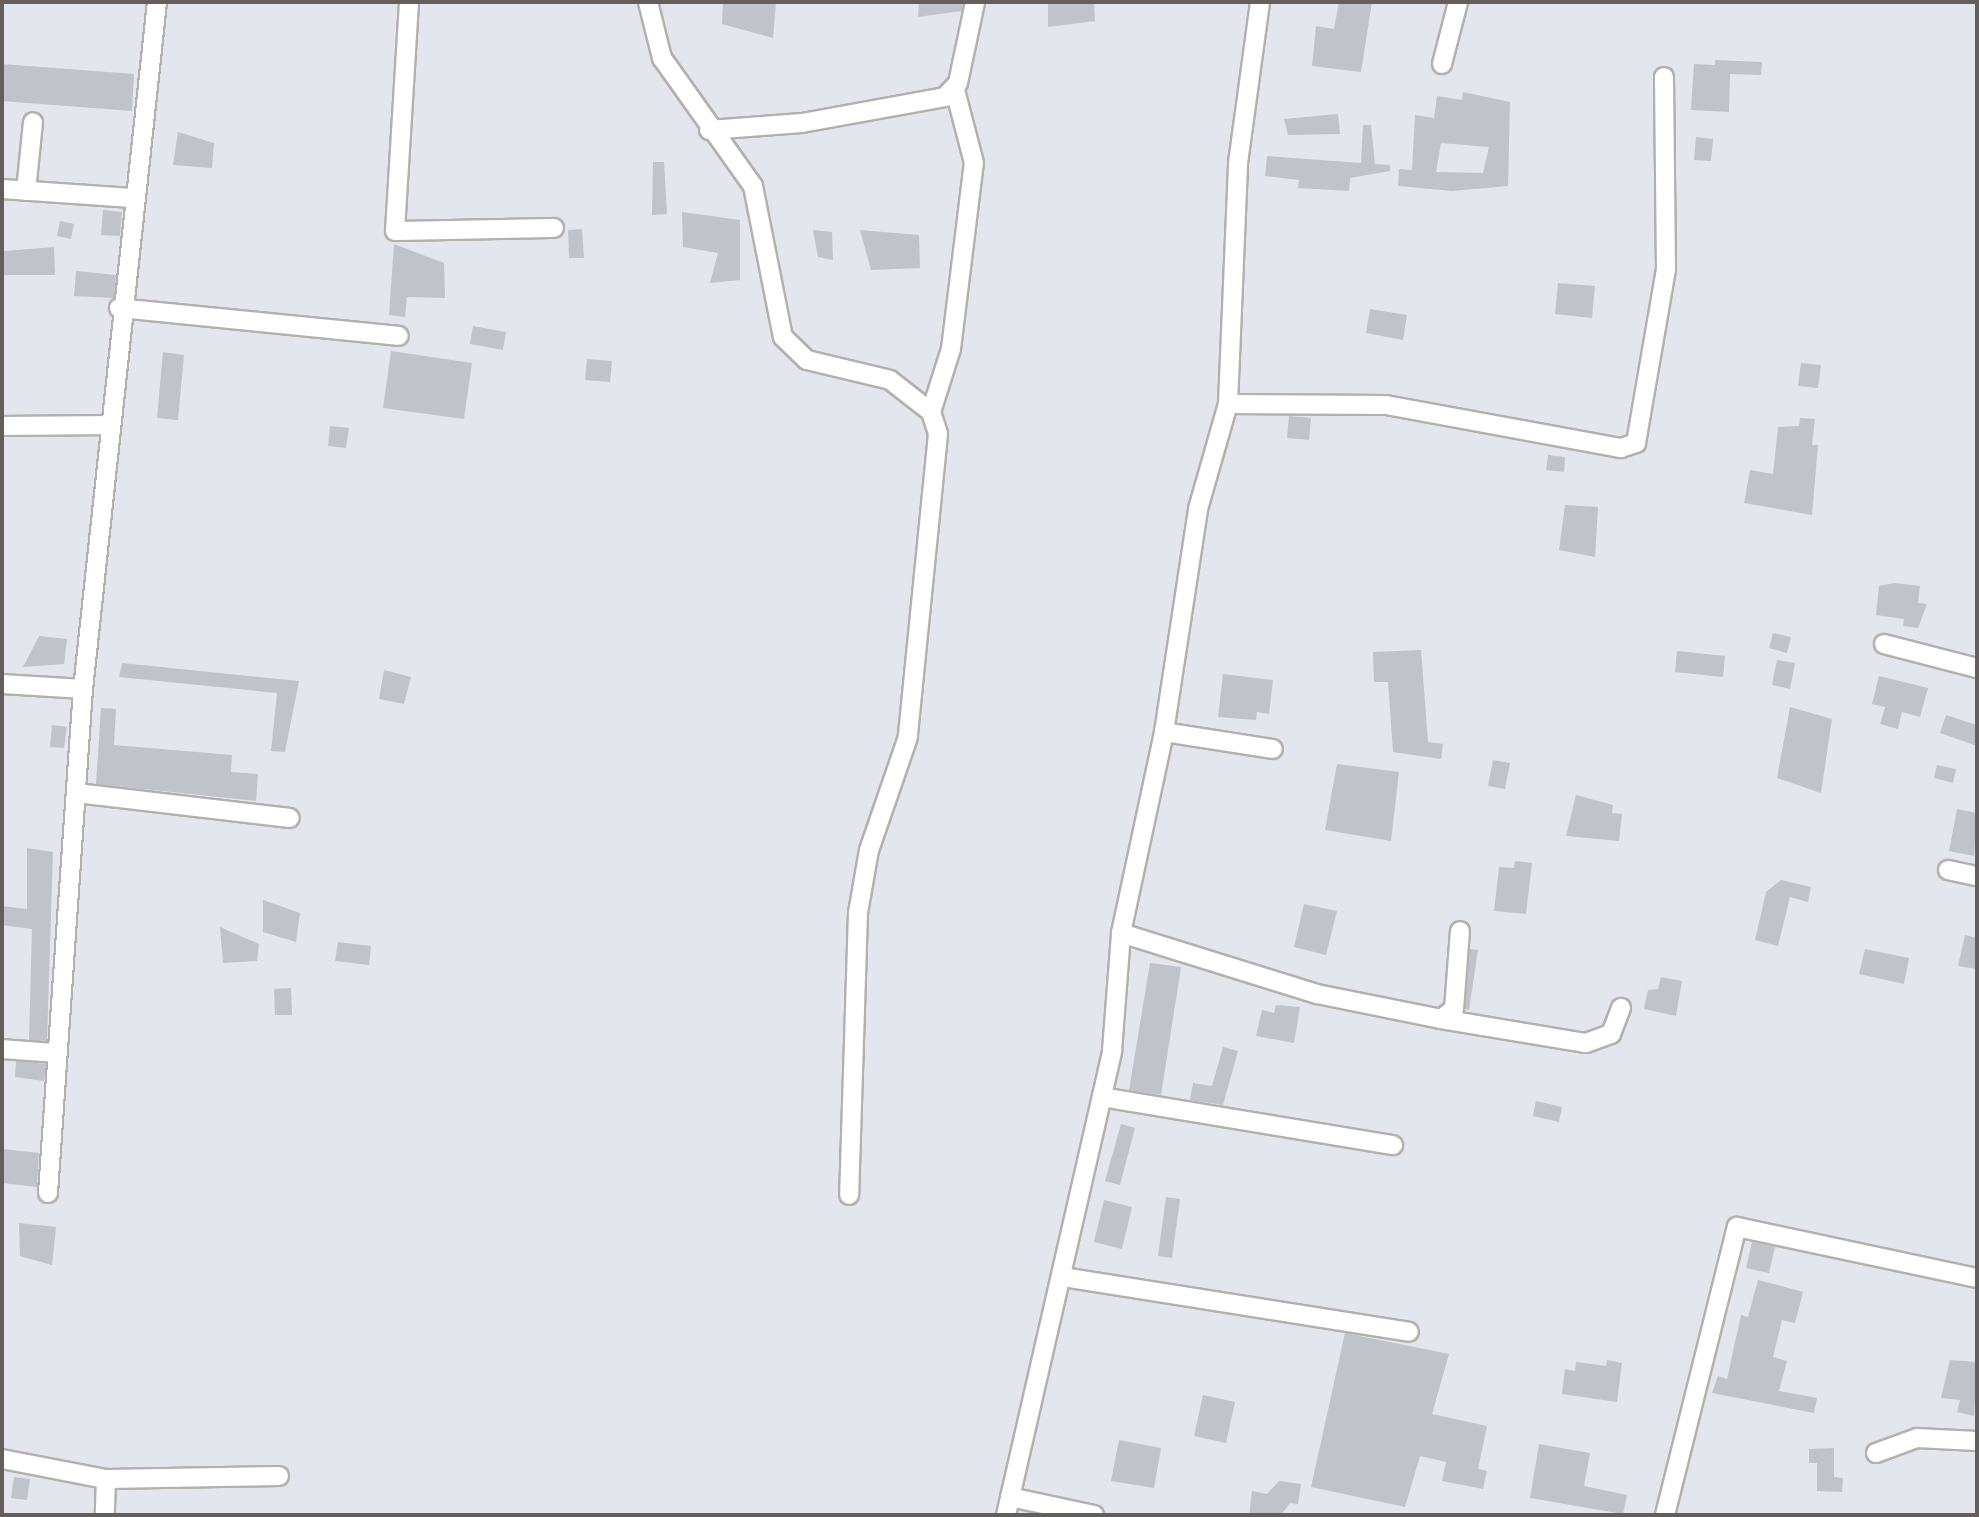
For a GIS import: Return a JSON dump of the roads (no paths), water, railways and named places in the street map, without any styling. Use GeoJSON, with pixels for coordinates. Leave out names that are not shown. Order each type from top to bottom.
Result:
{"type":"FeatureCollection","features":[{"type":"Feature","properties":{"kind":"street"},"geometry":{"type":"LineString","coordinates":[[48,1193],[55,1052],[83,689],[120,308],[157,2]]}},
{"type":"Feature","properties":{"kind":"street"},"geometry":{"type":"LineString","coordinates":[[409,2],[395,231],[554,228]]}},
{"type":"Feature","properties":{"kind":"street"},"geometry":{"type":"LineString","coordinates":[[648,2],[662,58],[709,130],[743,165],[753,186],[783,337],[807,360],[890,380],[931,412],[938,434],[936,479],[908,737],[869,850],[858,913],[849,1033],[849,1195]]}},
{"type":"Feature","properties":{"kind":"street"},"geometry":{"type":"LineString","coordinates":[[931,412],[951,349],[974,163],[955,90],[975,2]]}},
{"type":"Feature","properties":{"kind":"street"},"geometry":{"type":"LineString","coordinates":[[1006,1515],[1063,1277],[1102,1097],[1121,933],[1164,732],[1198,509],[1227,404],[1238,163],[1260,2]]}},
{"type":"Feature","properties":{"kind":"street"},"geometry":{"type":"LineString","coordinates":[[1442,64],[1458,2]]}},
{"type":"Feature","properties":{"kind":"street"},"geometry":{"type":"LineString","coordinates":[[1227,404],[1386,405],[1621,448],[1636,443],[1666,269],[1664,77]]}},
{"type":"Feature","properties":{"kind":"street"},"geometry":{"type":"LineString","coordinates":[[709,130],[913,106],[955,90]]}},
{"type":"Feature","properties":{"kind":"street"},"geometry":{"type":"LineString","coordinates":[[26,191],[33,122]]}},
{"type":"Feature","properties":{"kind":"street"},"geometry":{"type":"LineString","coordinates":[[2,189],[132,198]]}},
{"type":"Feature","properties":{"kind":"street"},"geometry":{"type":"LineString","coordinates":[[120,308],[399,336]]}},
{"type":"Feature","properties":{"kind":"street"},"geometry":{"type":"LineString","coordinates":[[2,426],[108,425]]}},
{"type":"Feature","properties":{"kind":"street"},"geometry":{"type":"LineString","coordinates":[[1884,643],[1977,668]]}},
{"type":"Feature","properties":{"kind":"street"},"geometry":{"type":"LineString","coordinates":[[2,684],[83,689]]}},
{"type":"Feature","properties":{"kind":"street"},"geometry":{"type":"LineString","coordinates":[[1164,732],[1273,749]]}},
{"type":"Feature","properties":{"kind":"street"},"geometry":{"type":"LineString","coordinates":[[77,793],[289,818]]}},
{"type":"Feature","properties":{"kind":"street"},"geometry":{"type":"LineString","coordinates":[[1948,870],[1977,876]]}},
{"type":"Feature","properties":{"kind":"street"},"geometry":{"type":"LineString","coordinates":[[1441,1019],[1454,1009],[1460,931]]}},
{"type":"Feature","properties":{"kind":"street"},"geometry":{"type":"LineString","coordinates":[[1121,933],[1317,994],[1441,1019],[1586,1043],[1611,1034],[1621,1008]]}},
{"type":"Feature","properties":{"kind":"street"},"geometry":{"type":"LineString","coordinates":[[2,1049],[55,1052]]}},
{"type":"Feature","properties":{"kind":"street"},"geometry":{"type":"LineString","coordinates":[[1102,1097],[1393,1145]]}},
{"type":"Feature","properties":{"kind":"street"},"geometry":{"type":"LineString","coordinates":[[1665,1515],[1737,1227],[1977,1278]]}},
{"type":"Feature","properties":{"kind":"street"},"geometry":{"type":"LineString","coordinates":[[1063,1277],[1409,1332]]}},
{"type":"Feature","properties":{"kind":"street"},"geometry":{"type":"LineString","coordinates":[[1875,1453],[1917,1438],[1977,1441]]}},
{"type":"Feature","properties":{"kind":"street"},"geometry":{"type":"LineString","coordinates":[[2,1459],[106,1479],[279,1476]]}},
{"type":"Feature","properties":{"kind":"street"},"geometry":{"type":"LineString","coordinates":[[105,1515],[106,1479]]}},
{"type":"Feature","properties":{"kind":"street"},"geometry":{"type":"LineString","coordinates":[[1010,1497],[1094,1515]]}}]}
